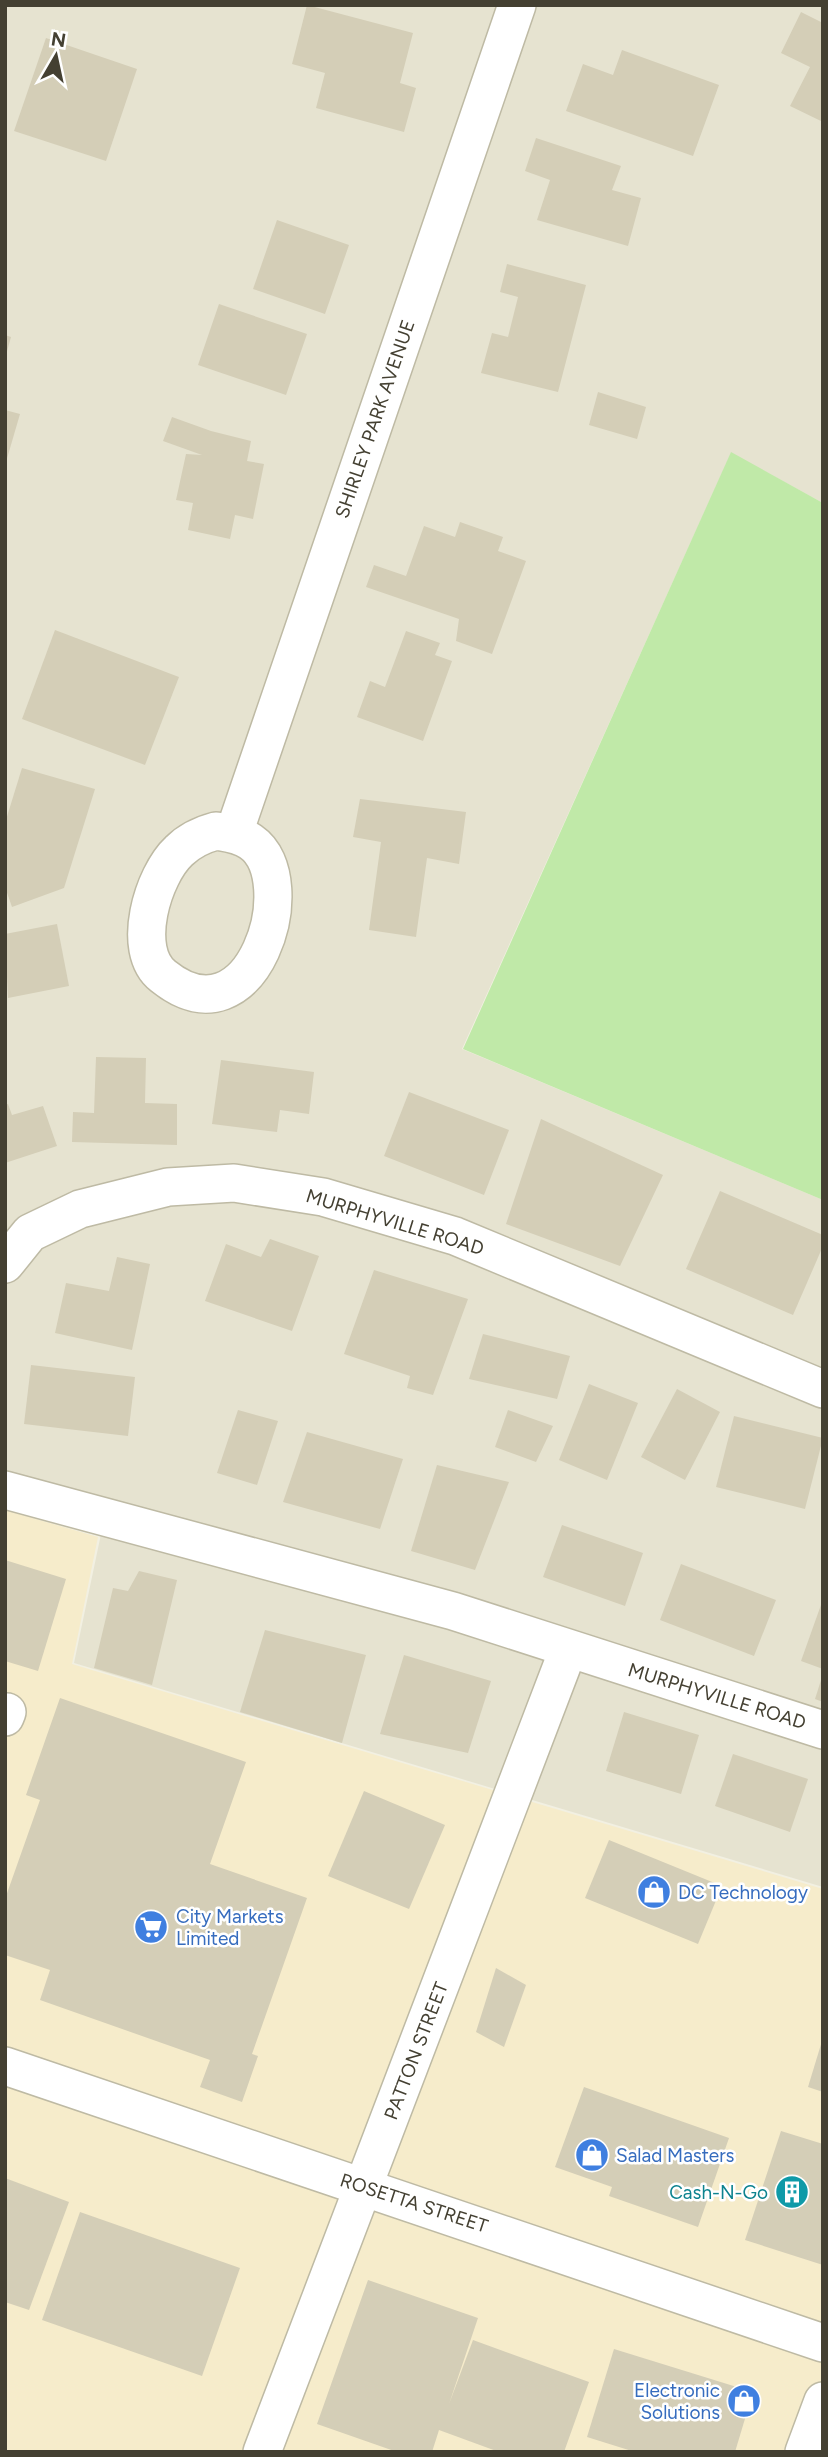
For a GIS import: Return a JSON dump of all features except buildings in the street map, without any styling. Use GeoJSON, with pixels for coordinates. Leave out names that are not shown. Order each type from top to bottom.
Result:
{"type":"FeatureCollection","features":[{"type":"Feature","properties":{"kind":"street","name":"SHIRLEY PARK AVENUE"},"geometry":{"type":"LineString","coordinates":[[234,833],[517,5]]}},
{"type":"Feature","properties":{"kind":"street","name":"MURPHYVILLE ROAD"},"geometry":{"type":"LineString","coordinates":[[5,1264],[30,1233],[80,1209],[168,1187],[234,1183],[323,1197],[455,1236],[823,1389]]}},
{"type":"Feature","properties":{"kind":"street","name":"MURPHYVILLE ROAD"},"geometry":{"type":"LineString","coordinates":[[5,1490],[453,1611],[823,1730]]}},
{"type":"Feature","properties":{"kind":"street","name":"PATTON STREET"},"geometry":{"type":"LineString","coordinates":[[262,2452],[568,1650]]}},
{"type":"Feature","properties":{"kind":"street","name":"ROSETTA STREET"},"geometry":{"type":"LineString","coordinates":[[5,2066],[823,2343]]}},
{"type":"Feature","properties":{"kind":"street"},"geometry":{"type":"LineString","coordinates":[[804,2452],[823,2401]]}},
{"type":"Feature","properties":{"kind":"shaded area"},"geometry":{"type":"Polygon","coordinates":[[[5,5],[823,5],[823,503],[731,453],[462,1049],[823,1200],[823,1887],[74,1663],[101,1534],[5,1506],[5,5]]]}},
{"type":"Feature","properties":{"kind":"shaded area"},"geometry":{"type":"Polygon","coordinates":[[[5,1510],[98,1537],[72,1664],[823,1889],[823,2452],[5,2452],[5,1510]]]}},
{"type":"Feature","properties":{"kind":"green space"},"geometry":{"type":"Polygon","coordinates":[[[731,452],[823,503],[823,1200],[463,1049],[731,452]]]}},
{"type":"Feature","properties":{"kind":"place","name":"DC Technology"},"geometry":{"type":"Point","coordinates":[654,1892]}},
{"type":"Feature","properties":{"kind":"place","name":"City Markets Limited"},"geometry":{"type":"Point","coordinates":[151,1927]}},
{"type":"Feature","properties":{"kind":"place","name":"Salad Masters"},"geometry":{"type":"Point","coordinates":[592,2155]}},
{"type":"Feature","properties":{"kind":"place","name":"Cash-N-Go"},"geometry":{"type":"Point","coordinates":[792,2192]}},
{"type":"Feature","properties":{"kind":"place","name":"Electronic Solutions"},"geometry":{"type":"Point","coordinates":[744,2401]}}]}
